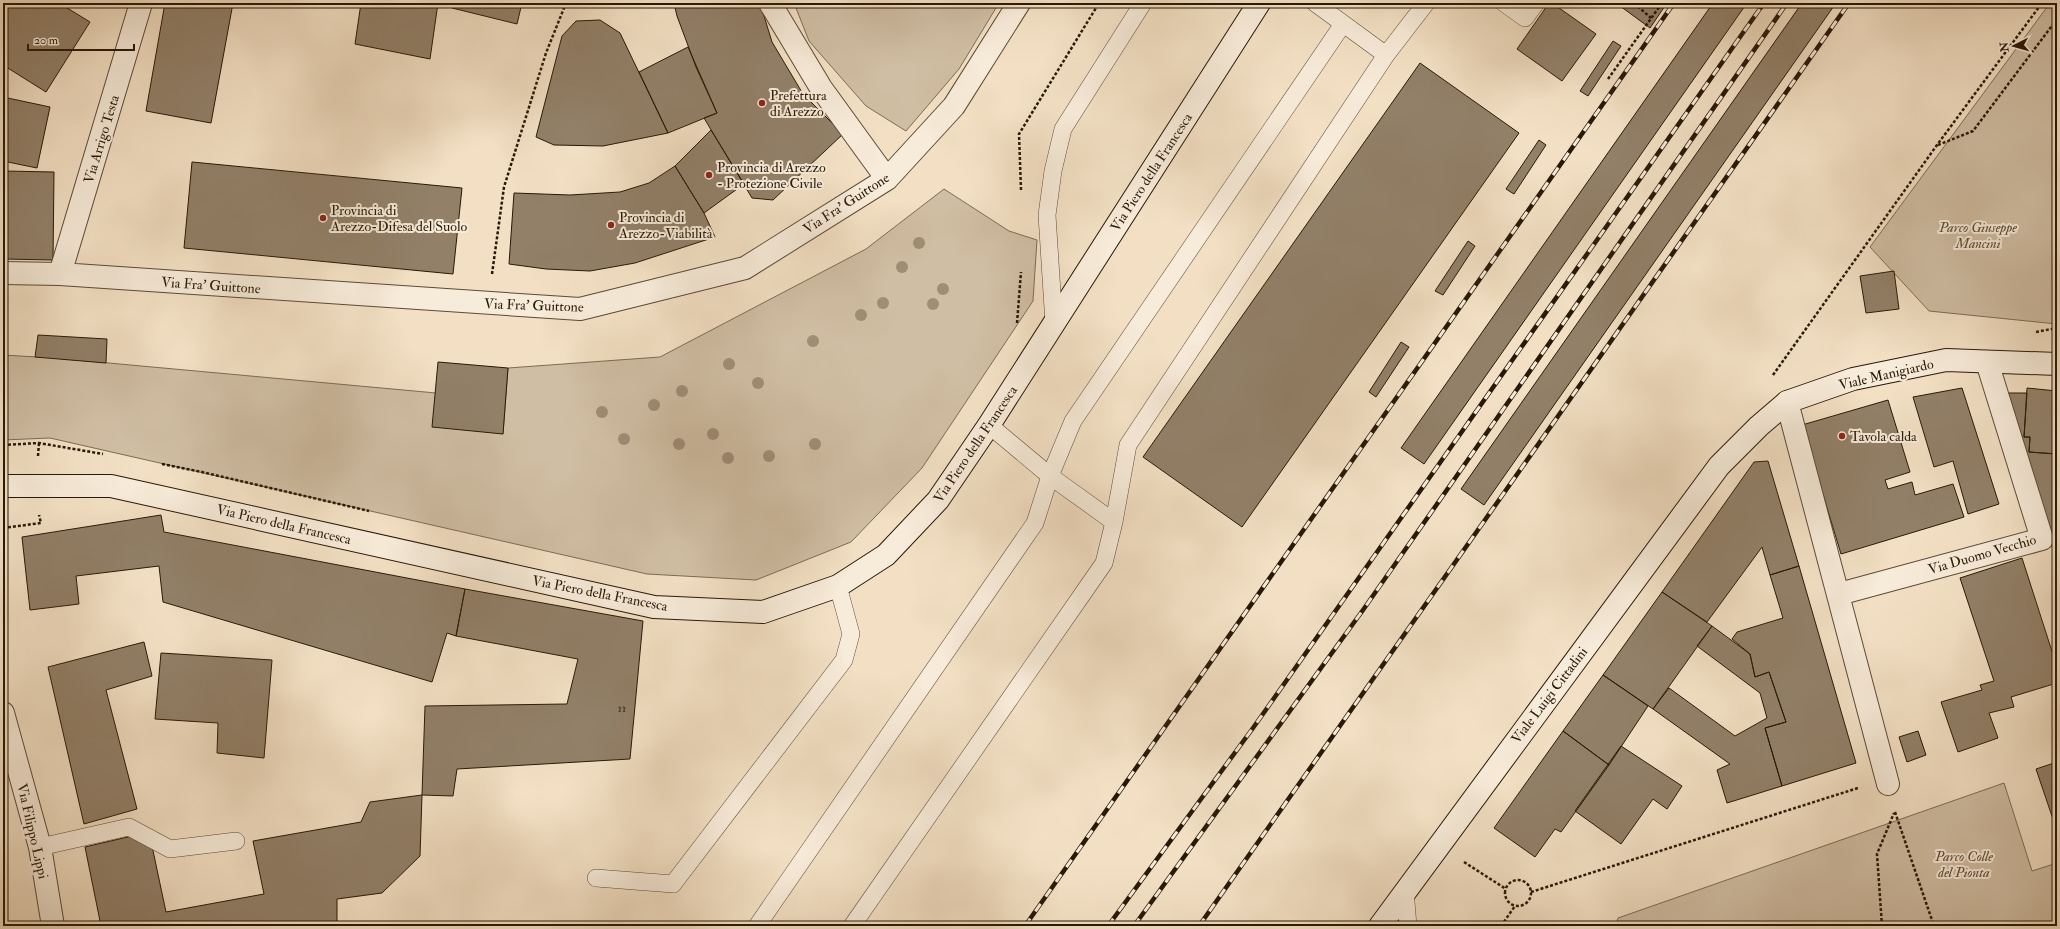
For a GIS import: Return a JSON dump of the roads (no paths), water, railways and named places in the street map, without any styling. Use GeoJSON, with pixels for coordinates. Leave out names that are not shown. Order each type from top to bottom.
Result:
{"type":"FeatureCollection","features":[{"type":"Feature","properties":{"kind":"street","name":"Via Arrigo Testa"},"geometry":{"type":"LineString","coordinates":[[60,274],[142,3]]}},
{"type":"Feature","properties":{"kind":"street"},"geometry":{"type":"LineString","coordinates":[[770,3],[821,88],[886,179]]}},
{"type":"Feature","properties":{"kind":"street","name":"Via Fra' Guittone"},"geometry":{"type":"LineString","coordinates":[[3,273],[60,274],[580,309],[746,268],[886,179],[954,106],[1019,3]]}},
{"type":"Feature","properties":{"kind":"street","name":"Via Piero della Francesca"},"geometry":{"type":"LineString","coordinates":[[3,486],[111,486],[654,606],[763,612],[838,586],[886,554],[938,500],[989,425],[1259,3]]}},
{"type":"Feature","properties":{"kind":"street","name":"Viale Manigiardo"},"geometry":{"type":"LineString","coordinates":[[1719,466],[1787,402],[1854,379],[1946,360],[2057,364]]}},
{"type":"Feature","properties":{"kind":"street","name":"Via Duomo Vecchio"},"geometry":{"type":"LineString","coordinates":[[1839,594],[2042,539],[1987,362]]}},
{"type":"Feature","properties":{"kind":"street"},"geometry":{"type":"LineString","coordinates":[[1787,402],[1888,784]]}},
{"type":"Feature","properties":{"kind":"street","name":"Viale Luigi Cittadini"},"geometry":{"type":"LineString","coordinates":[[1380,926],[1438,845],[1719,466]]}},
{"type":"Feature","properties":{"kind":"street","name":"Via Filippo Lippi"},"geometry":{"type":"LineString","coordinates":[[3,713],[40,847],[53,926]]}},
{"type":"Feature","properties":{"kind":"lane"},"geometry":{"type":"LineString","coordinates":[[1054,324],[1047,215],[1053,171],[1063,129],[1143,3]]}},
{"type":"Feature","properties":{"kind":"lane"},"geometry":{"type":"LineString","coordinates":[[1315,3],[1386,55]]}},
{"type":"Feature","properties":{"kind":"lane"},"geometry":{"type":"LineString","coordinates":[[852,926],[1104,564],[1114,522],[1128,444],[1386,55],[1426,3]]}},
{"type":"Feature","properties":{"kind":"lane"},"geometry":{"type":"LineString","coordinates":[[1504,3],[1525,18],[1536,3]]}},
{"type":"Feature","properties":{"kind":"lane"},"geometry":{"type":"LineString","coordinates":[[757,926],[1035,523],[1050,476],[1072,421],[1343,24]]}},
{"type":"Feature","properties":{"kind":"lane"},"geometry":{"type":"LineString","coordinates":[[989,425],[1050,476],[1114,522]]}},
{"type":"Feature","properties":{"kind":"lane"},"geometry":{"type":"LineString","coordinates":[[596,878],[673,884],[844,660],[851,634],[838,586]]}},
{"type":"Feature","properties":{"kind":"lane"},"geometry":{"type":"LineString","coordinates":[[40,847],[129,827],[170,848],[236,841]]}},
{"type":"Feature","properties":{"kind":"lane"},"geometry":{"type":"LineString","coordinates":[[1405,890],[1408,926]]}},
{"type":"Feature","properties":{"kind":"railway"},"geometry":{"type":"LineString","coordinates":[[1025,926],[1674,3]]}},
{"type":"Feature","properties":{"kind":"railway"},"geometry":{"type":"LineString","coordinates":[[1108,926],[1253,728],[1764,3]]}},
{"type":"Feature","properties":{"kind":"railway"},"geometry":{"type":"LineString","coordinates":[[1134,926],[1363,610],[1787,3]]}},
{"type":"Feature","properties":{"kind":"railway"},"geometry":{"type":"LineString","coordinates":[[1199,926],[1849,3]]}},
{"type":"Feature","properties":{"kind":"place","name":"Prefettura di Arezzo"},"geometry":{"type":"Point","coordinates":[762,103]}},
{"type":"Feature","properties":{"kind":"place","name":"Provincia di Arezzo - Protezione Civile"},"geometry":{"type":"Point","coordinates":[709,175]}},
{"type":"Feature","properties":{"kind":"place","name":"Provincia di Arezzo-Difesa del Suolo"},"geometry":{"type":"Point","coordinates":[323,218]}},
{"type":"Feature","properties":{"kind":"place","name":"Provincia di Arezzo-Viabilità"},"geometry":{"type":"Point","coordinates":[611,225]}},
{"type":"Feature","properties":{"kind":"place","name":"Tavola calda"},"geometry":{"type":"Point","coordinates":[1842,436]}},
{"type":"Feature","properties":{"kind":"park label","name":"Parco Giuseppe Mancini"},"geometry":{"type":"Point","coordinates":[1978,236]}},
{"type":"Feature","properties":{"kind":"park label","name":"Parco Colle del Pionta"},"geometry":{"type":"Point","coordinates":[1964,864]}}]}
